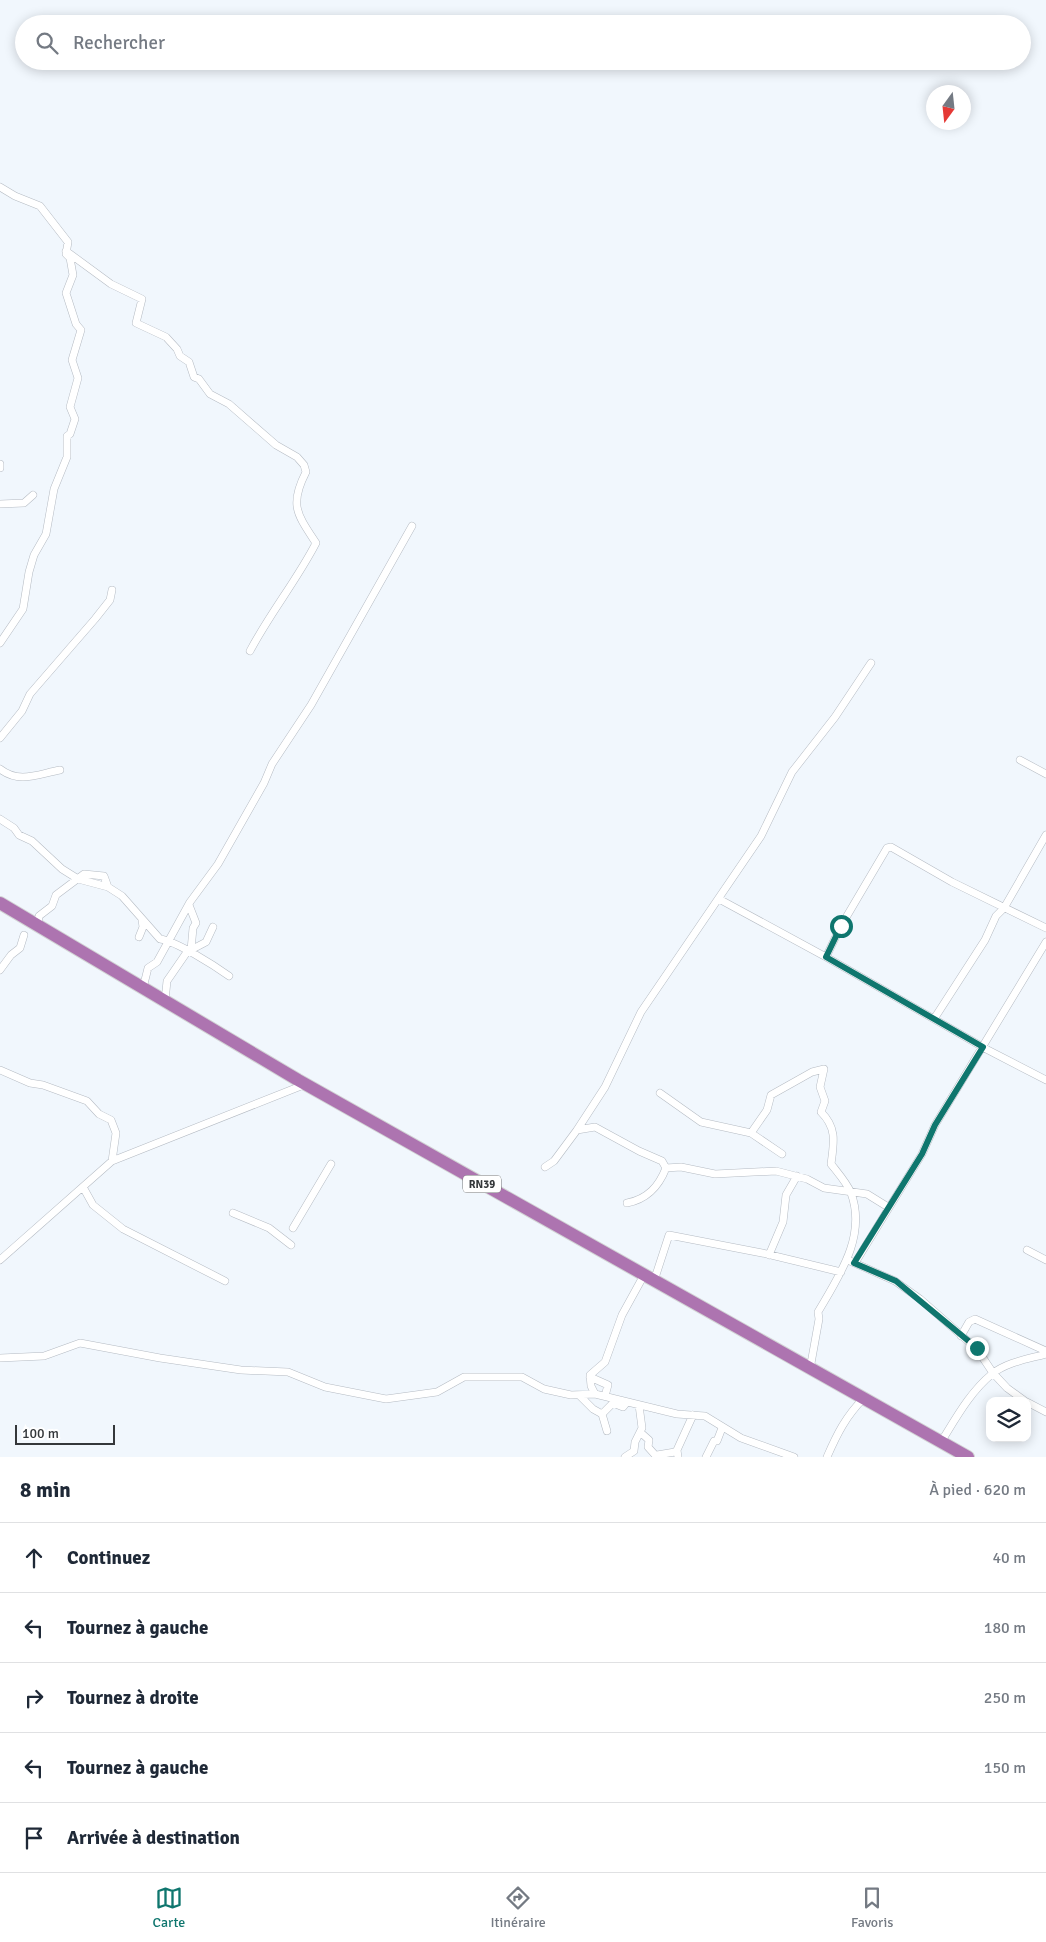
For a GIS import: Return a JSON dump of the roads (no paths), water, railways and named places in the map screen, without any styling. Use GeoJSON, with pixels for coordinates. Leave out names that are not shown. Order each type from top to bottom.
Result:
{"type":"FeatureCollection","features":[{"type":"Feature","properties":{"kind":"highway","name":"RN39"},"geometry":{"type":"LineString","coordinates":[[0,903],[306,1084],[968,1457]]}},
{"type":"Feature","properties":{"kind":"street"},"geometry":{"type":"LineString","coordinates":[[0,187],[15,196],[40,206],[68,242],[66,251],[73,275],[66,294],[76,324],[81,330],[77,338],[79,343],[72,360],[78,378],[70,407],[75,420],[70,434],[67,436],[67,457],[54,489],[46,534],[34,555],[25,588],[22,609],[0,644]]}},
{"type":"Feature","properties":{"kind":"street"},"geometry":{"type":"LineString","coordinates":[[66,251],[111,284],[142,299],[136,323],[166,337],[177,349],[180,356],[189,362],[194,377],[199,379],[210,394],[229,404],[276,445],[297,457],[304,465],[306,472],[298,489],[296,504],[298,514],[316,543],[304,565],[265,621],[250,651]]}},
{"type":"Feature","properties":{"kind":"street"},"geometry":{"type":"LineString","coordinates":[[0,504],[24,503],[33,495]]}},
{"type":"Feature","properties":{"kind":"street"},"geometry":{"type":"LineString","coordinates":[[142,988],[148,968],[157,962],[189,904],[218,864],[264,783],[272,764],[311,705],[412,526]]}},
{"type":"Feature","properties":{"kind":"street"},"geometry":{"type":"LineString","coordinates":[[0,738],[22,710],[30,694],[110,600],[112,590]]}},
{"type":"Feature","properties":{"kind":"street"},"geometry":{"type":"LineString","coordinates":[[545,1167],[554,1162],[605,1087],[641,1012],[761,836],[792,772],[835,717],[871,662]]}},
{"type":"Feature","properties":{"kind":"street"},"geometry":{"type":"LineString","coordinates":[[1020,760],[1046,774]]}},
{"type":"Feature","properties":{"kind":"street"},"geometry":{"type":"LineString","coordinates":[[0,769],[9,776],[23,779],[60,770]]}},
{"type":"Feature","properties":{"kind":"street"},"geometry":{"type":"LineString","coordinates":[[0,819],[14,828],[19,834],[32,841],[62,869],[78,879],[108,887],[122,896],[160,939],[168,940],[192,950],[229,976]]}},
{"type":"Feature","properties":{"kind":"street"},"geometry":{"type":"LineString","coordinates":[[934,1019],[985,940],[996,916],[1004,908],[1046,835]]}},
{"type":"Feature","properties":{"kind":"street"},"geometry":{"type":"LineString","coordinates":[[826,957],[841,926],[887,848],[891,847],[920,866],[1046,928]]}},
{"type":"Feature","properties":{"kind":"street"},"geometry":{"type":"LineString","coordinates":[[38,926],[39,916],[52,906],[56,895],[78,879]]}},
{"type":"Feature","properties":{"kind":"street"},"geometry":{"type":"LineString","coordinates":[[719,899],[826,957],[983,1047],[1046,1080]]}},
{"type":"Feature","properties":{"kind":"street"},"geometry":{"type":"LineString","coordinates":[[189,904],[196,923],[193,928],[192,950]]}},
{"type":"Feature","properties":{"kind":"street"},"geometry":{"type":"LineString","coordinates":[[139,937],[143,927],[142,920]]}},
{"type":"Feature","properties":{"kind":"street"},"geometry":{"type":"LineString","coordinates":[[165,1001],[167,981],[192,950],[206,942],[213,927]]}},
{"type":"Feature","properties":{"kind":"street"},"geometry":{"type":"LineString","coordinates":[[0,970],[11,955],[20,948],[24,935]]}},
{"type":"Feature","properties":{"kind":"street"},"geometry":{"type":"LineString","coordinates":[[810,1369],[819,1318],[818,1312],[841,1272],[851,1261],[922,1154],[935,1125],[1046,942]]}},
{"type":"Feature","properties":{"kind":"street"},"geometry":{"type":"LineString","coordinates":[[751,1133],[767,1110],[771,1095],[812,1072],[824,1069],[820,1087],[824,1100],[821,1112],[832,1123],[834,1147],[831,1164],[851,1192],[857,1221],[851,1261]]}},
{"type":"Feature","properties":{"kind":"street"},"geometry":{"type":"LineString","coordinates":[[0,1070],[30,1083],[50,1087],[87,1101],[99,1114],[112,1120],[116,1134],[112,1161]]}},
{"type":"Feature","properties":{"kind":"street"},"geometry":{"type":"LineString","coordinates":[[0,1260],[112,1161],[306,1084]]}},
{"type":"Feature","properties":{"kind":"street"},"geometry":{"type":"LineString","coordinates":[[660,1094],[701,1122],[751,1133],[782,1154]]}},
{"type":"Feature","properties":{"kind":"street"},"geometry":{"type":"LineString","coordinates":[[577,1130],[595,1127],[662,1161],[666,1168]]}},
{"type":"Feature","properties":{"kind":"street"},"geometry":{"type":"LineString","coordinates":[[293,1228],[331,1164]]}},
{"type":"Feature","properties":{"kind":"street"},"geometry":{"type":"LineString","coordinates":[[666,1168],[681,1167],[715,1174],[776,1171],[808,1179],[824,1188],[867,1194],[888,1207]]}},
{"type":"Feature","properties":{"kind":"street"},"geometry":{"type":"LineString","coordinates":[[628,1203],[646,1196],[660,1182],[666,1168]]}},
{"type":"Feature","properties":{"kind":"street"},"geometry":{"type":"LineString","coordinates":[[769,1255],[783,1222],[786,1195],[797,1176]]}},
{"type":"Feature","properties":{"kind":"street"},"geometry":{"type":"LineString","coordinates":[[83,1187],[93,1205],[123,1229],[224,1282]]}},
{"type":"Feature","properties":{"kind":"street"},"geometry":{"type":"LineString","coordinates":[[233,1213],[269,1228],[291,1245]]}},
{"type":"Feature","properties":{"kind":"street"},"geometry":{"type":"LineString","coordinates":[[595,1394],[591,1386],[590,1375],[605,1362],[622,1315],[649,1278],[669,1235],[841,1272]]}},
{"type":"Feature","properties":{"kind":"street"},"geometry":{"type":"LineString","coordinates":[[1027,1250],[1046,1260]]}},
{"type":"Feature","properties":{"kind":"street"},"geometry":{"type":"LineString","coordinates":[[851,1261],[896,1281],[977,1348],[993,1373],[1007,1388],[1020,1397]]}},
{"type":"Feature","properties":{"kind":"street"},"geometry":{"type":"LineString","coordinates":[[961,1336],[969,1322],[975,1319],[1046,1352]]}},
{"type":"Feature","properties":{"kind":"street"},"geometry":{"type":"LineString","coordinates":[[0,1358],[44,1356],[80,1343],[160,1358],[241,1370],[288,1372],[325,1387],[386,1399],[437,1392],[464,1377],[522,1376],[544,1389],[571,1395],[595,1394],[677,1414],[705,1416],[722,1428],[794,1457]]}},
{"type":"Feature","properties":{"kind":"street"},"geometry":{"type":"LineString","coordinates":[[941,1442],[969,1398],[993,1373],[1013,1363],[1046,1352]]}},
{"type":"Feature","properties":{"kind":"street"},"geometry":{"type":"LineString","coordinates":[[590,1377],[605,1382],[608,1385],[604,1396]]}},
{"type":"Feature","properties":{"kind":"street"},"geometry":{"type":"LineString","coordinates":[[579,1395],[593,1409],[602,1414],[607,1431]]}},
{"type":"Feature","properties":{"kind":"street"},"geometry":{"type":"LineString","coordinates":[[827,1457],[839,1429],[850,1412],[864,1398]]}},
{"type":"Feature","properties":{"kind":"street"},"geometry":{"type":"LineString","coordinates":[[602,1414],[613,1403],[623,1407],[626,1402]]}},
{"type":"Feature","properties":{"kind":"street"},"geometry":{"type":"LineString","coordinates":[[1031,1404],[1046,1412]]}},
{"type":"Feature","properties":{"kind":"street"},"geometry":{"type":"LineString","coordinates":[[625,1457],[634,1451],[634,1442],[642,1428],[639,1405]]}},
{"type":"Feature","properties":{"kind":"street"},"geometry":{"type":"LineString","coordinates":[[640,1432],[649,1440],[648,1447],[657,1456],[677,1453],[693,1416]]}},
{"type":"Feature","properties":{"kind":"street"},"geometry":{"type":"LineString","coordinates":[[706,1457],[714,1441],[717,1441],[722,1428]]}}]}
